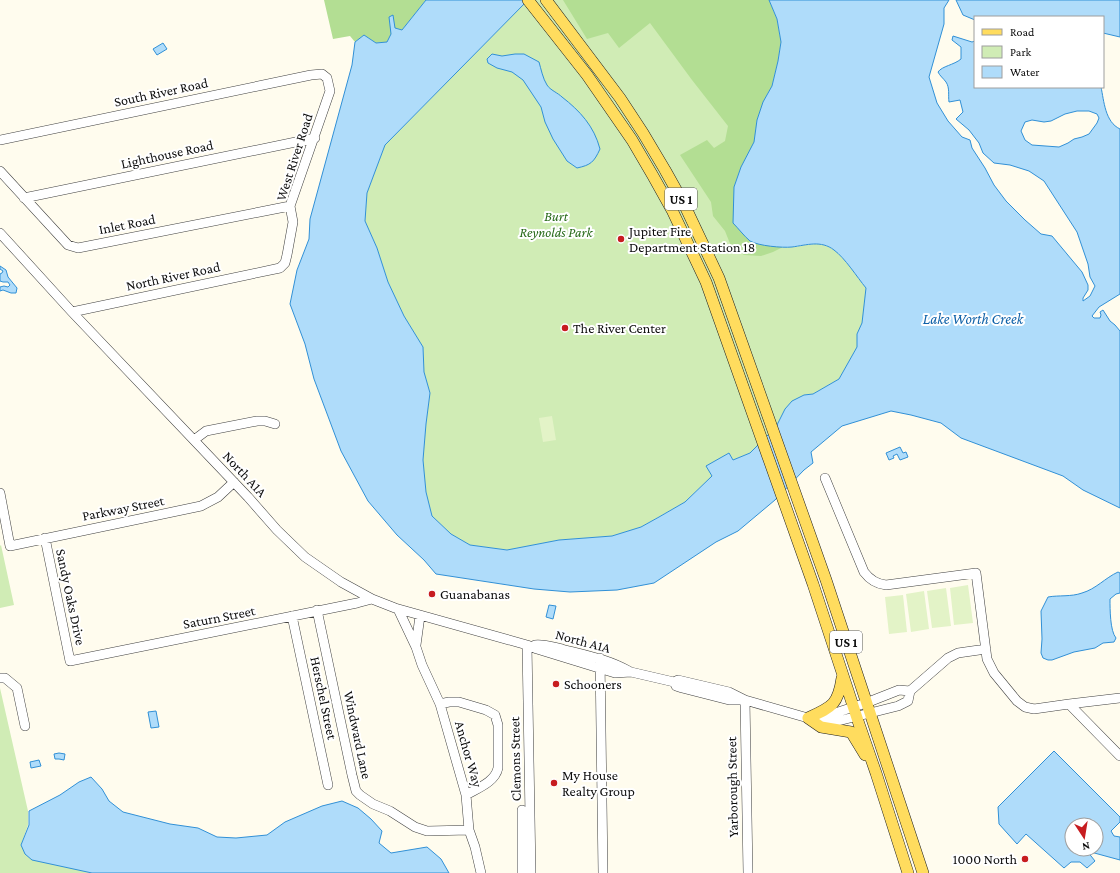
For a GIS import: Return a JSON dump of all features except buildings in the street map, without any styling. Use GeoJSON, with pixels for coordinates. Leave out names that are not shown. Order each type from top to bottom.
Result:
{"type":"FeatureCollection","features":[{"type":"Feature","properties":{"kind":"main road","name":"US 1"},"geometry":{"type":"LineString","coordinates":[[528,0],[609,107],[653,176],[672,210],[706,282],[785,504],[876,773],[908,873]]}},
{"type":"Feature","properties":{"kind":"main road","name":"US 1"},"geometry":{"type":"LineString","coordinates":[[546,0],[620,98],[665,170],[684,204],[719,278],[795,492],[923,873]]}},
{"type":"Feature","properties":{"kind":"main road"},"geometry":{"type":"LineString","coordinates":[[808,718],[826,710],[834,703],[840,692],[843,675]]}},
{"type":"Feature","properties":{"kind":"main road"},"geometry":{"type":"LineString","coordinates":[[808,718],[821,726],[851,732],[876,773]]}},
{"type":"Feature","properties":{"kind":"street","name":"South River Road"},"geometry":{"type":"LineString","coordinates":[[0,140],[311,75],[322,74],[326,78]]}},
{"type":"Feature","properties":{"kind":"street","name":"West River Road"},"geometry":{"type":"LineString","coordinates":[[280,268],[285,263],[293,222],[290,206],[315,138],[330,91],[326,78]]}},
{"type":"Feature","properties":{"kind":"street","name":"Lighthouse Road"},"geometry":{"type":"LineString","coordinates":[[24,198],[315,138]]}},
{"type":"Feature","properties":{"kind":"street","name":"Inlet Road"},"geometry":{"type":"LineString","coordinates":[[0,171],[68,245],[78,248],[290,206]]}},
{"type":"Feature","properties":{"kind":"street","name":"North A1A"},"geometry":{"type":"LineString","coordinates":[[0,233],[72,312],[234,482],[277,530],[305,557],[341,582],[372,599],[420,616],[527,645],[600,668],[615,672],[630,672],[674,682],[678,680],[705,686],[729,692],[745,700],[808,718],[829,714],[855,712],[868,708]]}},
{"type":"Feature","properties":{"kind":"street","name":"North River Road"},"geometry":{"type":"LineString","coordinates":[[72,312],[280,268]]}},
{"type":"Feature","properties":{"kind":"street"},"geometry":{"type":"LineString","coordinates":[[194,440],[206,431],[257,421],[265,421],[275,424]]}},
{"type":"Feature","properties":{"kind":"street"},"geometry":{"type":"LineString","coordinates":[[826,478],[864,572],[875,583],[886,585],[976,573],[987,659],[991,669],[1020,705],[1034,709],[1120,698]]}},
{"type":"Feature","properties":{"kind":"street","name":"Parkway Street"},"geometry":{"type":"LineString","coordinates":[[0,492],[10,546],[201,506],[218,497],[234,482]]}},
{"type":"Feature","properties":{"kind":"street","name":"Sandy Oaks Drive"},"geometry":{"type":"LineString","coordinates":[[45,538],[70,661]]}},
{"type":"Feature","properties":{"kind":"street","name":"Saturn Street"},"geometry":{"type":"LineString","coordinates":[[70,661],[372,599]]}},
{"type":"Feature","properties":{"kind":"street","name":"Anchor Way"},"geometry":{"type":"LineString","coordinates":[[398,609],[440,704],[466,795],[468,830],[475,847],[481,873]]}},
{"type":"Feature","properties":{"kind":"street","name":"Windward Lane"},"geometry":{"type":"LineString","coordinates":[[317,610],[356,791],[368,801],[390,811],[420,829],[427,831],[468,830]]}},
{"type":"Feature","properties":{"kind":"street","name":"Herschel Street"},"geometry":{"type":"LineString","coordinates":[[292,616],[328,785]]}},
{"type":"Feature","properties":{"kind":"street","name":"Anchor Way"},"geometry":{"type":"LineString","coordinates":[[416,647],[420,616]]}},
{"type":"Feature","properties":{"kind":"street","name":"North A1A"},"geometry":{"type":"LineString","coordinates":[[527,645],[539,644],[600,658],[616,664],[630,672]]}},
{"type":"Feature","properties":{"kind":"street","name":"Clemons Street"},"geometry":{"type":"LineString","coordinates":[[527,645],[531,873]]}},
{"type":"Feature","properties":{"kind":"street"},"geometry":{"type":"LineString","coordinates":[[868,708],[898,706],[908,701],[910,691],[936,667],[953,655],[986,649]]}},
{"type":"Feature","properties":{"kind":"street"},"geometry":{"type":"LineString","coordinates":[[600,658],[603,873]]}},
{"type":"Feature","properties":{"kind":"street"},"geometry":{"type":"LineString","coordinates":[[0,678],[5,678],[17,688],[25,726]]}},
{"type":"Feature","properties":{"kind":"street"},"geometry":{"type":"LineString","coordinates":[[868,708],[899,690],[910,691]]}},
{"type":"Feature","properties":{"kind":"street","name":"Yarborough Street"},"geometry":{"type":"LineString","coordinates":[[745,700],[748,873]]}},
{"type":"Feature","properties":{"kind":"street"},"geometry":{"type":"LineString","coordinates":[[440,704],[454,702],[466,704],[491,712],[497,720],[497,773],[491,781],[466,795]]}},
{"type":"Feature","properties":{"kind":"street"},"geometry":{"type":"LineString","coordinates":[[1069,704],[1120,756]]}},
{"type":"Feature","properties":{"kind":"street"},"geometry":{"type":"LineString","coordinates":[[522,810],[522,873]]}},
{"type":"Feature","properties":{"kind":"green space"},"geometry":{"type":"Polygon","coordinates":[[[324,0],[426,0],[402,30],[395,28],[387,42],[376,43],[364,35],[355,42],[350,36],[333,39],[324,0]]]}},
{"type":"Feature","properties":{"kind":"green space","name":"Burt Reynolds Park"},"geometry":{"type":"Polygon","coordinates":[[[528,0],[769,0],[760,244],[783,247],[818,244],[828,247],[842,257],[866,288],[862,324],[857,334],[857,347],[839,379],[813,394],[804,395],[785,409],[776,427],[750,453],[733,460],[729,453],[707,466],[712,476],[685,502],[641,527],[612,536],[559,540],[508,550],[470,545],[451,534],[432,516],[426,492],[423,460],[430,393],[424,372],[423,347],[404,316],[388,282],[377,248],[365,221],[367,193],[385,145],[528,0]]]}},
{"type":"Feature","properties":{"kind":"green space"},"geometry":{"type":"Polygon","coordinates":[[[563,0],[769,0],[777,19],[781,42],[778,61],[772,86],[763,102],[757,120],[754,142],[741,167],[734,187],[734,204],[760,244],[783,247],[761,256],[744,255],[731,246],[725,231],[713,216],[711,202],[680,155],[707,140],[714,148],[725,141],[728,126],[650,23],[619,48],[608,33],[587,39],[563,0]]]}},
{"type":"Feature","properties":{"kind":"green space"},"geometry":{"type":"Polygon","coordinates":[[[552,416],[556,440],[543,442],[539,418],[552,416]]]}},
{"type":"Feature","properties":{"kind":"green space"},"geometry":{"type":"Polygon","coordinates":[[[1,545],[14,605],[0,608],[0,546],[1,545]]]}},
{"type":"Feature","properties":{"kind":"green space"},"geometry":{"type":"Polygon","coordinates":[[[968,585],[973,623],[954,625],[950,588],[968,585]]]}},
{"type":"Feature","properties":{"kind":"green space"},"geometry":{"type":"Polygon","coordinates":[[[946,588],[951,626],[932,628],[927,591],[946,588]]]}},
{"type":"Feature","properties":{"kind":"green space"},"geometry":{"type":"Polygon","coordinates":[[[924,591],[929,629],[911,632],[906,594],[924,591]]]}},
{"type":"Feature","properties":{"kind":"green space"},"geometry":{"type":"Polygon","coordinates":[[[903,595],[907,632],[889,634],[885,597],[903,595]]]}},
{"type":"Feature","properties":{"kind":"green space"},"geometry":{"type":"Polygon","coordinates":[[[0,688],[28,811],[28,825],[21,845],[31,859],[100,873],[0,873],[0,688]]]}},
{"type":"Feature","properties":{"kind":"water","name":"Lake Worth Creek"},"geometry":{"type":"Polygon","coordinates":[[[426,0],[528,0],[385,145],[367,193],[365,221],[377,248],[388,282],[404,316],[423,347],[424,372],[430,393],[423,460],[426,492],[432,516],[451,534],[470,545],[507,550],[559,540],[612,536],[641,527],[685,502],[712,476],[706,466],[729,453],[733,460],[750,453],[776,427],[785,409],[792,401],[804,395],[813,394],[839,379],[857,347],[857,334],[862,323],[866,288],[842,258],[829,247],[819,244],[788,247],[759,244],[750,241],[733,223],[734,187],[741,167],[754,142],[757,120],[763,102],[772,86],[778,61],[781,42],[777,19],[769,0],[949,0],[944,8],[944,24],[929,77],[937,103],[948,121],[962,137],[970,140],[972,148],[994,185],[1006,201],[1041,234],[1052,236],[1082,272],[1088,285],[1088,290],[1083,298],[1083,301],[1090,296],[1095,286],[1090,277],[1088,264],[1077,232],[1044,181],[1029,171],[1010,165],[994,163],[983,153],[979,143],[969,130],[956,119],[963,112],[960,100],[949,102],[947,84],[938,72],[942,68],[961,59],[961,47],[952,40],[953,36],[974,41],[974,88],[1101,88],[1104,105],[1108,116],[1115,126],[1120,129],[1120,294],[1099,307],[1092,316],[1094,318],[1100,318],[1100,312],[1103,310],[1110,321],[1120,331],[1120,508],[1083,490],[1063,476],[961,438],[941,423],[891,411],[842,426],[811,452],[813,463],[804,470],[775,500],[738,531],[716,542],[654,583],[617,590],[570,592],[534,589],[436,574],[424,560],[397,535],[368,501],[341,451],[314,379],[305,344],[290,304],[297,270],[309,239],[310,219],[352,65],[355,42],[364,35],[376,43],[387,42],[391,34],[389,17],[393,15],[395,28],[402,30],[426,0]],[[1077,111],[1065,114],[1051,121],[1044,122],[1032,120],[1025,122],[1021,131],[1025,140],[1032,145],[1059,147],[1074,139],[1089,134],[1099,118],[1097,114],[1089,111],[1077,111]]]}},
{"type":"Feature","properties":{"kind":"water"},"geometry":{"type":"Polygon","coordinates":[[[956,0],[1120,0],[1120,37],[1104,33],[1104,16],[974,16],[974,20],[963,15],[956,0]]]}},
{"type":"Feature","properties":{"kind":"water"},"geometry":{"type":"Polygon","coordinates":[[[163,43],[167,49],[157,55],[153,49],[163,43]]]}},
{"type":"Feature","properties":{"kind":"water"},"geometry":{"type":"Polygon","coordinates":[[[492,54],[502,56],[524,54],[539,62],[543,77],[548,87],[575,108],[586,120],[594,133],[600,149],[592,162],[586,166],[577,168],[567,161],[553,139],[545,122],[541,107],[523,80],[512,72],[497,68],[488,63],[487,59],[492,54]]]}},
{"type":"Feature","properties":{"kind":"water"},"geometry":{"type":"Polygon","coordinates":[[[0,266],[6,270],[8,277],[17,288],[16,293],[3,290],[0,291],[0,287],[8,287],[10,285],[8,282],[0,281],[0,274],[3,271],[0,269],[0,266]]]}},
{"type":"Feature","properties":{"kind":"water"},"geometry":{"type":"Polygon","coordinates":[[[900,447],[903,453],[906,452],[908,457],[900,460],[897,454],[893,456],[894,458],[889,460],[886,453],[900,447]]]}},
{"type":"Feature","properties":{"kind":"water"},"geometry":{"type":"Polygon","coordinates":[[[1118,572],[1120,573],[1120,593],[1116,594],[1110,599],[1111,625],[1116,638],[1114,642],[1103,643],[1095,648],[1074,652],[1052,660],[1043,658],[1041,653],[1041,611],[1048,597],[1082,593],[1092,589],[1118,572]]]}},
{"type":"Feature","properties":{"kind":"water"},"geometry":{"type":"Polygon","coordinates":[[[549,605],[556,606],[553,619],[546,617],[549,605]]]}},
{"type":"Feature","properties":{"kind":"water"},"geometry":{"type":"Polygon","coordinates":[[[156,711],[159,727],[151,728],[148,712],[156,711]]]}},
{"type":"Feature","properties":{"kind":"water"},"geometry":{"type":"Polygon","coordinates":[[[1054,751],[1120,817],[1120,822],[1111,831],[1114,836],[1120,837],[1120,860],[1104,856],[1104,817],[1064,817],[1064,857],[1092,857],[1095,861],[1087,868],[1080,862],[1071,862],[1064,868],[1026,834],[1017,844],[999,824],[998,807],[1054,751]]]}},
{"type":"Feature","properties":{"kind":"water"},"geometry":{"type":"Polygon","coordinates":[[[54,754],[65,754],[64,760],[55,759],[54,754]]]}},
{"type":"Feature","properties":{"kind":"water"},"geometry":{"type":"Polygon","coordinates":[[[39,760],[41,766],[31,768],[30,762],[39,760]]]}},
{"type":"Feature","properties":{"kind":"water"},"geometry":{"type":"Polygon","coordinates":[[[91,777],[102,789],[109,801],[123,812],[170,824],[198,828],[217,837],[236,838],[267,835],[285,822],[322,806],[342,801],[358,808],[371,819],[382,831],[379,843],[391,853],[427,847],[441,859],[449,873],[92,873],[32,860],[25,854],[21,845],[29,825],[29,811],[60,795],[79,782],[91,777]]]}},
{"type":"Feature","properties":{"kind":"place","name":"Jupiter Fire Department Station 18"},"geometry":{"type":"Point","coordinates":[621,239]}},
{"type":"Feature","properties":{"kind":"place","name":"The River Center"},"geometry":{"type":"Point","coordinates":[565,328]}},
{"type":"Feature","properties":{"kind":"place","name":"Guanabanas"},"geometry":{"type":"Point","coordinates":[432,594]}},
{"type":"Feature","properties":{"kind":"place","name":"Schooners"},"geometry":{"type":"Point","coordinates":[556,684]}},
{"type":"Feature","properties":{"kind":"place","name":"My House Realty Group"},"geometry":{"type":"Point","coordinates":[554,783]}},
{"type":"Feature","properties":{"kind":"place","name":"1000 North"},"geometry":{"type":"Point","coordinates":[1025,859]}}]}
